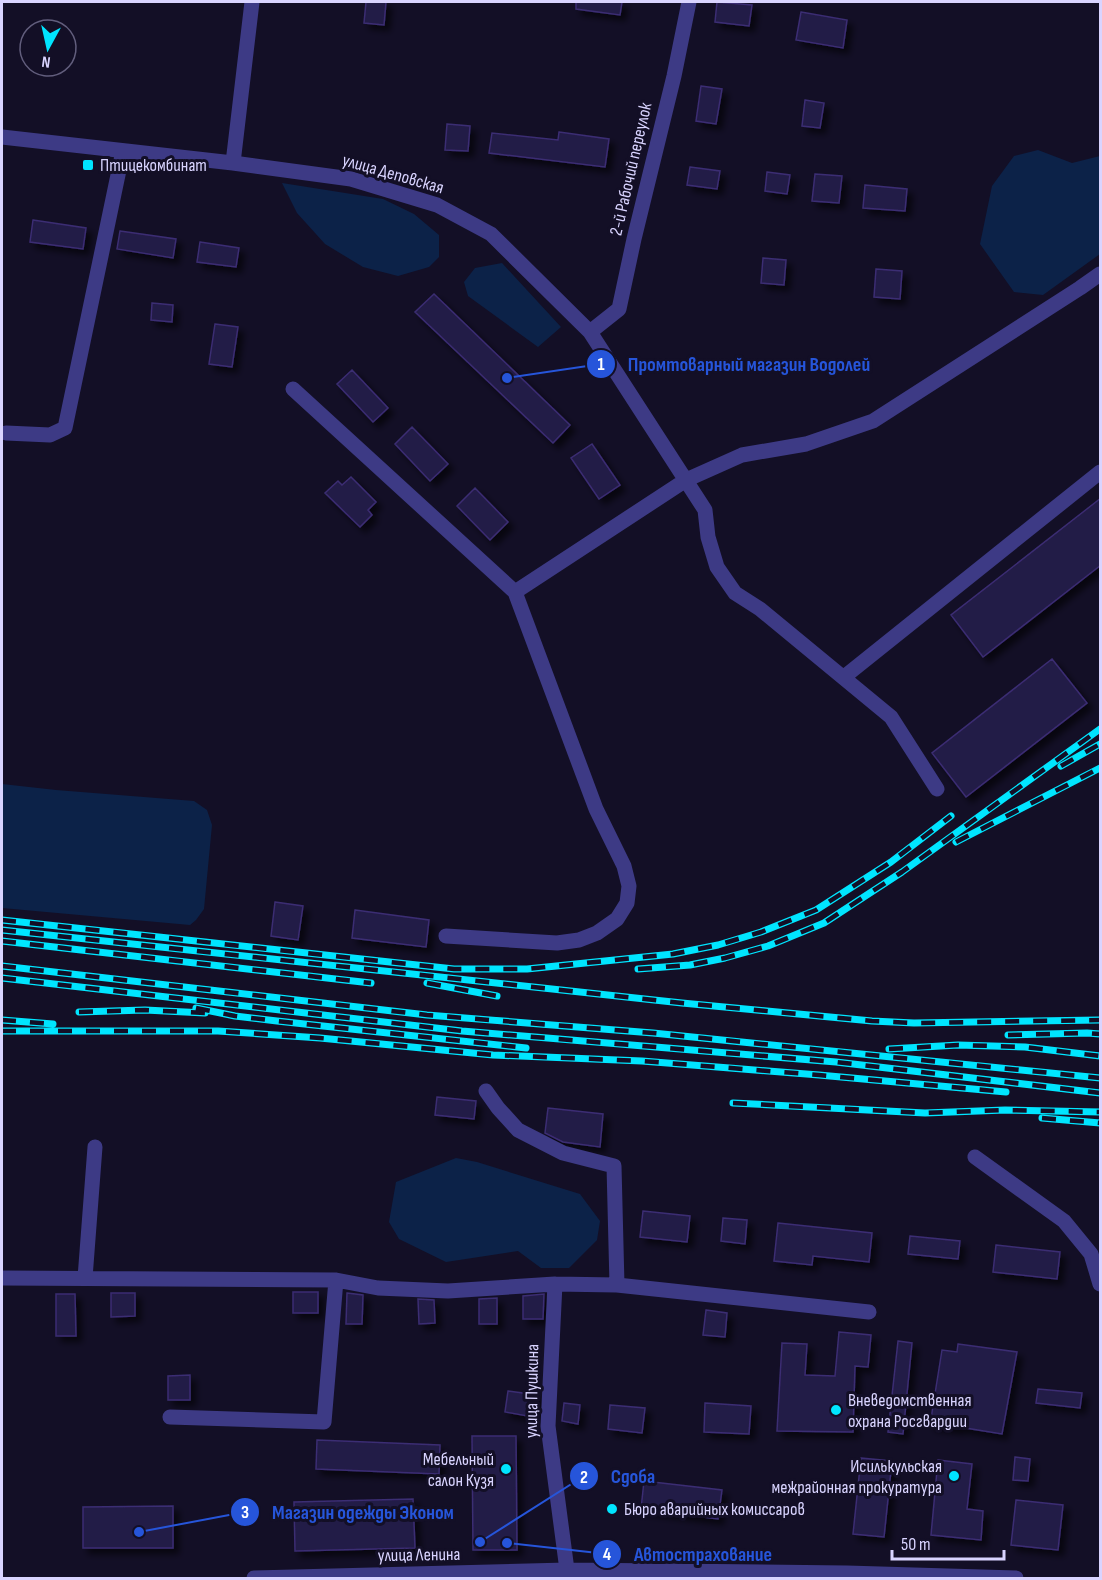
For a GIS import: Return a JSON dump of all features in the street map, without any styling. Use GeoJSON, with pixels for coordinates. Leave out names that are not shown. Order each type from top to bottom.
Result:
{"type":"FeatureCollection","features":[{"type":"Feature","properties":{"kind":"street"},"geometry":{"type":"LineString","coordinates":[[233,164],[252,2]]}},
{"type":"Feature","properties":{"kind":"street","name":"2-й Рабочий переулок"},"geometry":{"type":"LineString","coordinates":[[590,332],[619,309],[674,76],[689,2]]}},
{"type":"Feature","properties":{"kind":"street","name":"улица Деповская"},"geometry":{"type":"LineString","coordinates":[[2,137],[351,179],[437,205],[491,234],[590,332],[705,510],[708,537],[717,567],[735,593],[760,609],[891,717],[937,789]]}},
{"type":"Feature","properties":{"kind":"street"},"geometry":{"type":"LineString","coordinates":[[6,433],[50,435],[65,428],[123,151]]}},
{"type":"Feature","properties":{"kind":"street"},"geometry":{"type":"LineString","coordinates":[[515,592],[686,480],[742,455],[806,444],[873,421],[1101,274]]}},
{"type":"Feature","properties":{"kind":"street"},"geometry":{"type":"LineString","coordinates":[[293,389],[515,592],[596,808],[624,866],[629,886],[627,903],[617,919],[597,933],[579,940],[557,943],[446,936]]}},
{"type":"Feature","properties":{"kind":"street"},"geometry":{"type":"LineString","coordinates":[[844,677],[1101,472]]}},
{"type":"Feature","properties":{"kind":"street"},"geometry":{"type":"LineString","coordinates":[[486,1091],[518,1130],[563,1153],[614,1166],[617,1285]]}},
{"type":"Feature","properties":{"kind":"street"},"geometry":{"type":"LineString","coordinates":[[85,1278],[95,1147]]}},
{"type":"Feature","properties":{"kind":"street"},"geometry":{"type":"LineString","coordinates":[[975,1157],[1064,1221],[1091,1254],[1101,1284]]}},
{"type":"Feature","properties":{"kind":"street"},"geometry":{"type":"LineString","coordinates":[[2,1278],[336,1280],[378,1288],[448,1291],[555,1284],[617,1285],[869,1312]]}},
{"type":"Feature","properties":{"kind":"street"},"geometry":{"type":"LineString","coordinates":[[171,1417],[324,1422],[336,1280]]}},
{"type":"Feature","properties":{"kind":"street","name":"улица Пушкина"},"geometry":{"type":"LineString","coordinates":[[555,1284],[548,1426],[567,1570]]}},
{"type":"Feature","properties":{"kind":"street","name":"улица Ленина"},"geometry":{"type":"LineString","coordinates":[[254,1578],[500,1575],[567,1570],[847,1573],[1016,1578]]}},
{"type":"Feature","properties":{"kind":"water"},"geometry":{"type":"Polygon","coordinates":[[[1038,150],[1072,163],[1100,156],[1100,254],[1043,295],[1014,292],[980,244],[992,186],[1014,156],[1038,150]]]}},
{"type":"Feature","properties":{"kind":"water"},"geometry":{"type":"Polygon","coordinates":[[[282,183],[383,199],[414,214],[439,235],[439,257],[429,267],[398,276],[363,267],[325,244],[297,213],[282,183]]]}},
{"type":"Feature","properties":{"kind":"water"},"geometry":{"type":"Polygon","coordinates":[[[502,263],[561,327],[538,347],[468,296],[464,282],[475,268],[502,263]]]}},
{"type":"Feature","properties":{"kind":"water"},"geometry":{"type":"Polygon","coordinates":[[[2,784],[194,801],[207,810],[212,825],[204,909],[190,925],[2,908],[2,784]]]}},
{"type":"Feature","properties":{"kind":"water"},"geometry":{"type":"Polygon","coordinates":[[[456,1158],[477,1162],[580,1194],[600,1221],[597,1240],[569,1268],[541,1268],[518,1251],[446,1262],[399,1239],[389,1222],[396,1182],[456,1158]]]}},
{"type":"Feature","properties":{"kind":"building"},"geometry":{"type":"Polygon","coordinates":[[[366,2],[386,2],[384,25],[364,23],[366,2]]]}},
{"type":"Feature","properties":{"kind":"building"},"geometry":{"type":"Polygon","coordinates":[[[576,2],[622,2],[620,15],[576,9],[576,2]]]}},
{"type":"Feature","properties":{"kind":"building"},"geometry":{"type":"Polygon","coordinates":[[[717,2],[752,5],[749,26],[715,22],[717,2]]]}},
{"type":"Feature","properties":{"kind":"building"},"geometry":{"type":"Polygon","coordinates":[[[801,12],[847,20],[843,48],[796,40],[801,12]]]}},
{"type":"Feature","properties":{"kind":"building"},"geometry":{"type":"Polygon","coordinates":[[[701,86],[722,89],[716,124],[696,121],[701,86]]]}},
{"type":"Feature","properties":{"kind":"building"},"geometry":{"type":"Polygon","coordinates":[[[805,100],[824,103],[820,128],[802,126],[805,100]]]}},
{"type":"Feature","properties":{"kind":"building"},"geometry":{"type":"Polygon","coordinates":[[[447,124],[470,126],[468,151],[445,150],[447,124]]]}},
{"type":"Feature","properties":{"kind":"building"},"geometry":{"type":"Polygon","coordinates":[[[559,132],[609,139],[605,167],[489,153],[492,133],[558,140],[559,132]]]}},
{"type":"Feature","properties":{"kind":"building"},"geometry":{"type":"Polygon","coordinates":[[[690,167],[720,171],[717,189],[687,185],[690,167]]]}},
{"type":"Feature","properties":{"kind":"building"},"geometry":{"type":"Polygon","coordinates":[[[767,172],[790,175],[787,194],[765,191],[767,172]]]}},
{"type":"Feature","properties":{"kind":"building"},"geometry":{"type":"Polygon","coordinates":[[[815,174],[842,176],[839,203],[812,201],[815,174]]]}},
{"type":"Feature","properties":{"kind":"building"},"geometry":{"type":"Polygon","coordinates":[[[865,185],[907,189],[905,211],[863,208],[865,185]]]}},
{"type":"Feature","properties":{"kind":"building"},"geometry":{"type":"Polygon","coordinates":[[[33,220],[86,228],[83,249],[30,242],[33,220]]]}},
{"type":"Feature","properties":{"kind":"building"},"geometry":{"type":"Polygon","coordinates":[[[120,231],[176,239],[173,258],[117,249],[120,231]]]}},
{"type":"Feature","properties":{"kind":"building"},"geometry":{"type":"Polygon","coordinates":[[[200,242],[239,248],[236,267],[197,262],[200,242]]]}},
{"type":"Feature","properties":{"kind":"building"},"geometry":{"type":"Polygon","coordinates":[[[763,258],[786,260],[784,285],[761,283],[763,258]]]}},
{"type":"Feature","properties":{"kind":"building"},"geometry":{"type":"Polygon","coordinates":[[[876,269],[902,271],[900,299],[874,297],[876,269]]]}},
{"type":"Feature","properties":{"kind":"building"},"geometry":{"type":"Polygon","coordinates":[[[434,294],[570,425],[553,443],[415,312],[434,294]]]}},
{"type":"Feature","properties":{"kind":"building"},"geometry":{"type":"Polygon","coordinates":[[[152,303],[173,305],[172,322],[151,320],[152,303]]]}},
{"type":"Feature","properties":{"kind":"building"},"geometry":{"type":"Polygon","coordinates":[[[215,324],[238,327],[232,367],[209,364],[215,324]]]}},
{"type":"Feature","properties":{"kind":"building"},"geometry":{"type":"Polygon","coordinates":[[[352,370],[388,408],[373,422],[337,384],[352,370]]]}},
{"type":"Feature","properties":{"kind":"building"},"geometry":{"type":"Polygon","coordinates":[[[412,427],[448,464],[430,481],[395,444],[412,427]]]}},
{"type":"Feature","properties":{"kind":"building"},"geometry":{"type":"Polygon","coordinates":[[[592,444],[620,485],[599,499],[571,458],[592,444]]]}},
{"type":"Feature","properties":{"kind":"building"},"geometry":{"type":"Polygon","coordinates":[[[351,477],[376,502],[368,510],[372,515],[360,527],[325,493],[338,481],[342,485],[351,477]]]}},
{"type":"Feature","properties":{"kind":"building"},"geometry":{"type":"Polygon","coordinates":[[[475,488],[508,522],[490,540],[457,506],[475,488]]]}},
{"type":"Feature","properties":{"kind":"building"},"geometry":{"type":"Polygon","coordinates":[[[1101,498],[1101,565],[983,657],[951,615],[1101,498]]]}},
{"type":"Feature","properties":{"kind":"building"},"geometry":{"type":"Polygon","coordinates":[[[1052,659],[1087,703],[966,797],[932,753],[1052,659]]]}},
{"type":"Feature","properties":{"kind":"building"},"geometry":{"type":"Polygon","coordinates":[[[275,902],[303,906],[298,940],[271,936],[275,902]]]}},
{"type":"Feature","properties":{"kind":"building"},"geometry":{"type":"Polygon","coordinates":[[[355,910],[429,920],[426,947],[352,938],[355,910]]]}},
{"type":"Feature","properties":{"kind":"building"},"geometry":{"type":"Polygon","coordinates":[[[437,1097],[476,1101],[474,1119],[435,1115],[437,1097]]]}},
{"type":"Feature","properties":{"kind":"building"},"geometry":{"type":"Polygon","coordinates":[[[548,1108],[603,1114],[600,1147],[563,1142],[545,1133],[548,1108]]]}},
{"type":"Feature","properties":{"kind":"building"},"geometry":{"type":"Polygon","coordinates":[[[643,1211],[690,1216],[687,1242],[640,1237],[643,1211]]]}},
{"type":"Feature","properties":{"kind":"building"},"geometry":{"type":"Polygon","coordinates":[[[723,1218],[747,1220],[745,1244],[721,1241],[723,1218]]]}},
{"type":"Feature","properties":{"kind":"building"},"geometry":{"type":"Polygon","coordinates":[[[778,1223],[872,1233],[869,1262],[813,1256],[812,1265],[774,1261],[778,1223]]]}},
{"type":"Feature","properties":{"kind":"building"},"geometry":{"type":"Polygon","coordinates":[[[910,1236],[960,1241],[958,1259],[908,1254],[910,1236]]]}},
{"type":"Feature","properties":{"kind":"building"},"geometry":{"type":"Polygon","coordinates":[[[996,1245],[1060,1252],[1057,1279],[993,1272],[996,1245]]]}},
{"type":"Feature","properties":{"kind":"building"},"geometry":{"type":"Polygon","coordinates":[[[293,1292],[318,1292],[318,1313],[293,1313],[293,1292]]]}},
{"type":"Feature","properties":{"kind":"building"},"geometry":{"type":"Polygon","coordinates":[[[111,1293],[135,1293],[135,1316],[111,1317],[111,1293]]]}},
{"type":"Feature","properties":{"kind":"building"},"geometry":{"type":"Polygon","coordinates":[[[347,1293],[363,1295],[362,1324],[346,1324],[347,1293]]]}},
{"type":"Feature","properties":{"kind":"building"},"geometry":{"type":"Polygon","coordinates":[[[56,1294],[75,1294],[76,1336],[56,1336],[56,1294]]]}},
{"type":"Feature","properties":{"kind":"building"},"geometry":{"type":"Polygon","coordinates":[[[544,1294],[543,1319],[523,1319],[523,1296],[544,1294]]]}},
{"type":"Feature","properties":{"kind":"building"},"geometry":{"type":"Polygon","coordinates":[[[497,1298],[497,1324],[479,1324],[479,1299],[497,1298]]]}},
{"type":"Feature","properties":{"kind":"building"},"geometry":{"type":"Polygon","coordinates":[[[418,1299],[434,1300],[435,1323],[419,1324],[418,1299]]]}},
{"type":"Feature","properties":{"kind":"building"},"geometry":{"type":"Polygon","coordinates":[[[706,1310],[727,1313],[725,1337],[703,1335],[706,1310]]]}},
{"type":"Feature","properties":{"kind":"building"},"geometry":{"type":"Polygon","coordinates":[[[839,1332],[871,1335],[868,1367],[855,1366],[853,1432],[777,1431],[782,1343],[807,1344],[805,1375],[835,1376],[839,1332]]]}},
{"type":"Feature","properties":{"kind":"building"},"geometry":{"type":"Polygon","coordinates":[[[898,1341],[912,1343],[903,1434],[888,1432],[898,1341]]]}},
{"type":"Feature","properties":{"kind":"building"},"geometry":{"type":"Polygon","coordinates":[[[958,1344],[1017,1352],[1002,1434],[930,1425],[942,1350],[957,1352],[958,1344]]]}},
{"type":"Feature","properties":{"kind":"building"},"geometry":{"type":"Polygon","coordinates":[[[190,1375],[190,1400],[168,1400],[168,1376],[190,1375]]]}},
{"type":"Feature","properties":{"kind":"building"},"geometry":{"type":"Polygon","coordinates":[[[1038,1389],[1082,1393],[1080,1408],[1036,1403],[1038,1389]]]}},
{"type":"Feature","properties":{"kind":"building"},"geometry":{"type":"Polygon","coordinates":[[[508,1391],[537,1395],[533,1417],[505,1412],[508,1391]]]}},
{"type":"Feature","properties":{"kind":"building"},"geometry":{"type":"Polygon","coordinates":[[[564,1403],[580,1405],[578,1424],[562,1421],[564,1403]]]}},
{"type":"Feature","properties":{"kind":"building"},"geometry":{"type":"Polygon","coordinates":[[[705,1403],[751,1406],[749,1434],[704,1432],[705,1403]]]}},
{"type":"Feature","properties":{"kind":"building"},"geometry":{"type":"Polygon","coordinates":[[[610,1405],[645,1408],[642,1433],[608,1429],[610,1405]]]}},
{"type":"Feature","properties":{"kind":"building"},"geometry":{"type":"Polygon","coordinates":[[[472,1436],[516,1436],[517,1550],[473,1550],[472,1436]]]}},
{"type":"Feature","properties":{"kind":"building"},"geometry":{"type":"Polygon","coordinates":[[[317,1440],[440,1445],[439,1474],[316,1469],[317,1440]]]}},
{"type":"Feature","properties":{"kind":"building"},"geometry":{"type":"Polygon","coordinates":[[[1015,1457],[1030,1459],[1028,1481],[1013,1480],[1015,1457]]]}},
{"type":"Feature","properties":{"kind":"building"},"geometry":{"type":"Polygon","coordinates":[[[861,1458],[892,1461],[884,1537],[853,1534],[861,1458]]]}},
{"type":"Feature","properties":{"kind":"building"},"geometry":{"type":"Polygon","coordinates":[[[938,1460],[972,1464],[967,1509],[983,1511],[981,1540],[931,1535],[938,1460]]]}},
{"type":"Feature","properties":{"kind":"building"},"geometry":{"type":"Polygon","coordinates":[[[644,1481],[722,1490],[718,1519],[641,1509],[644,1481]]]}},
{"type":"Feature","properties":{"kind":"building"},"geometry":{"type":"Polygon","coordinates":[[[413,1499],[415,1548],[295,1551],[294,1502],[413,1499]]]}},
{"type":"Feature","properties":{"kind":"building"},"geometry":{"type":"Polygon","coordinates":[[[1016,1500],[1063,1505],[1058,1550],[1011,1545],[1016,1500]]]}},
{"type":"Feature","properties":{"kind":"building"},"geometry":{"type":"Polygon","coordinates":[[[173,1506],[173,1548],[83,1548],[83,1507],[173,1506]]]}},
{"type":"Feature","properties":{"kind":"railway"},"geometry":{"type":"LineString","coordinates":[[638,969],[690,965],[725,958],[768,946],[824,923],[902,872],[1100,729]]}},
{"type":"Feature","properties":{"kind":"railway"},"geometry":{"type":"LineString","coordinates":[[1061,766],[1100,744]]}},
{"type":"Feature","properties":{"kind":"railway"},"geometry":{"type":"LineString","coordinates":[[956,842],[1100,768]]}},
{"type":"Feature","properties":{"kind":"railway"},"geometry":{"type":"LineString","coordinates":[[2,920],[454,969],[527,969],[673,954],[718,945],[761,932],[816,910],[891,862],[951,816]]}},
{"type":"Feature","properties":{"kind":"railway"},"geometry":{"type":"LineString","coordinates":[[2,930],[682,1003],[872,1021],[914,1023],[1100,1020]]}},
{"type":"Feature","properties":{"kind":"railway"},"geometry":{"type":"LineString","coordinates":[[2,941],[371,983]]}},
{"type":"Feature","properties":{"kind":"railway"},"geometry":{"type":"LineString","coordinates":[[2,966],[427,1015],[653,1033],[1100,1078]]}},
{"type":"Feature","properties":{"kind":"railway"},"geometry":{"type":"LineString","coordinates":[[2,978],[462,1031],[836,1062],[1100,1093]]}},
{"type":"Feature","properties":{"kind":"railway"},"geometry":{"type":"LineString","coordinates":[[427,983],[497,996]]}},
{"type":"Feature","properties":{"kind":"railway"},"geometry":{"type":"LineString","coordinates":[[196,1008],[235,1016],[526,1048]]}},
{"type":"Feature","properties":{"kind":"railway"},"geometry":{"type":"LineString","coordinates":[[79,1012],[145,1010],[205,1013]]}},
{"type":"Feature","properties":{"kind":"railway"},"geometry":{"type":"LineString","coordinates":[[2,1020],[53,1024]]}},
{"type":"Feature","properties":{"kind":"railway"},"geometry":{"type":"LineString","coordinates":[[2,1031],[218,1031],[320,1038],[493,1055],[642,1061],[1006,1092]]}},
{"type":"Feature","properties":{"kind":"railway"},"geometry":{"type":"LineString","coordinates":[[1008,1035],[1100,1034]]}},
{"type":"Feature","properties":{"kind":"railway"},"geometry":{"type":"LineString","coordinates":[[889,1049],[958,1045],[1025,1047],[1100,1056]]}},
{"type":"Feature","properties":{"kind":"railway"},"geometry":{"type":"LineString","coordinates":[[733,1103],[925,1113],[1005,1110],[1100,1112]]}},
{"type":"Feature","properties":{"kind":"railway"},"geometry":{"type":"LineString","coordinates":[[1042,1118],[1100,1123]]}},
{"type":"Feature","properties":{"kind":"place","name":"Птицекомбинат"},"geometry":{"type":"Point","coordinates":[88,165]}},
{"type":"Feature","properties":{"kind":"place","name":"Промтоварный магазин Водолей"},"geometry":{"type":"Point","coordinates":[507,378]}},
{"type":"Feature","properties":{"kind":"place","name":"Вневедомственная охрана Росгвардии"},"geometry":{"type":"Point","coordinates":[836,1410]}},
{"type":"Feature","properties":{"kind":"place","name":"Мебельный салон Кузя"},"geometry":{"type":"Point","coordinates":[506,1469]}},
{"type":"Feature","properties":{"kind":"place","name":"Исилькульская межрайонная прокуратура"},"geometry":{"type":"Point","coordinates":[954,1476]}},
{"type":"Feature","properties":{"kind":"place","name":"Бюро аварийных комиссаров"},"geometry":{"type":"Point","coordinates":[612,1509]}},
{"type":"Feature","properties":{"kind":"place","name":"Магазин одежды Эконом"},"geometry":{"type":"Point","coordinates":[139,1532]}},
{"type":"Feature","properties":{"kind":"place","name":"Сдоба"},"geometry":{"type":"Point","coordinates":[480,1542]}},
{"type":"Feature","properties":{"kind":"place","name":"Автострахование"},"geometry":{"type":"Point","coordinates":[507,1543]}}]}
